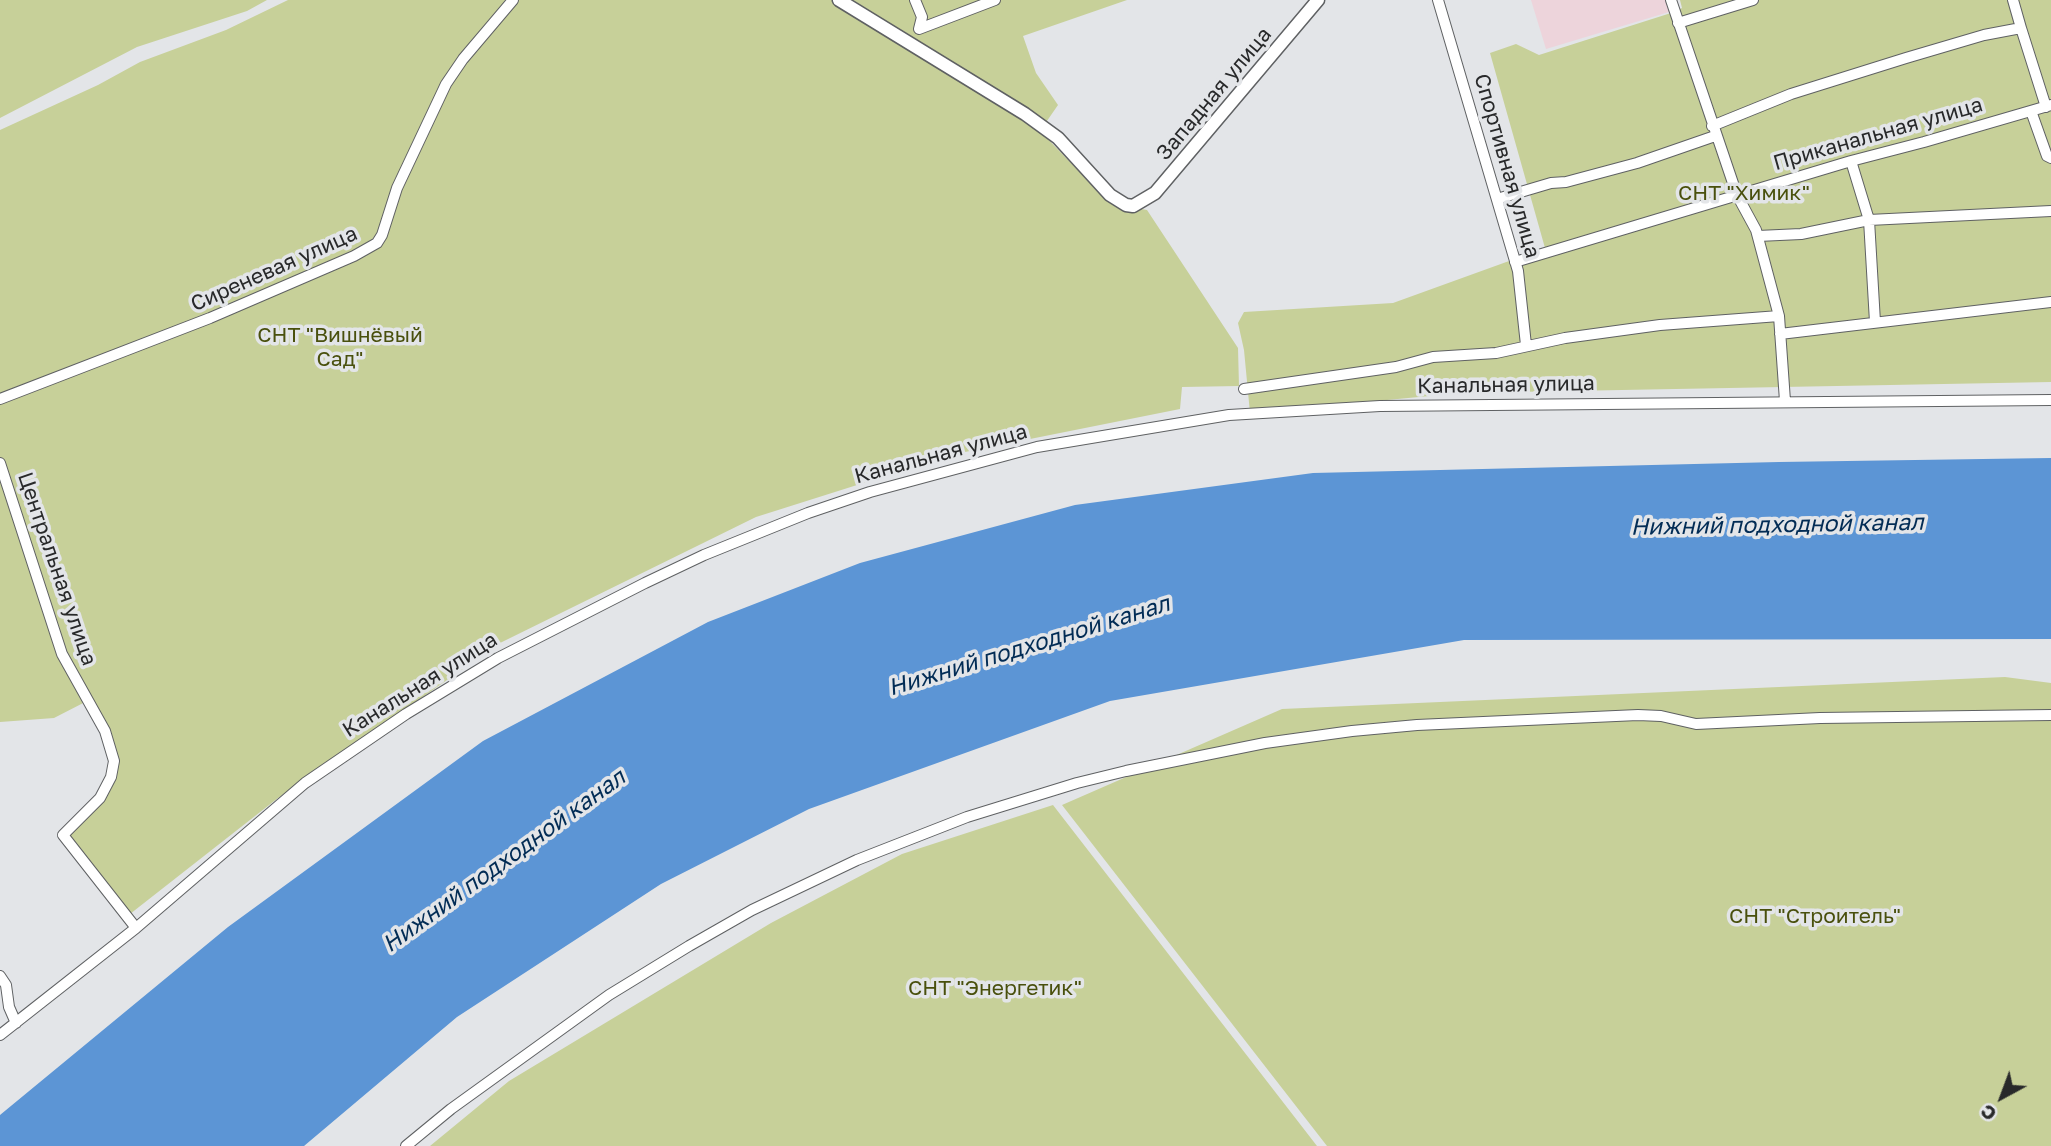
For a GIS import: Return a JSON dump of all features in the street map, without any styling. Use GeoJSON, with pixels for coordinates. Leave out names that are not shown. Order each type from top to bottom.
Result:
{"type":"FeatureCollection","features":[{"type":"Feature","properties":{"kind":"street","name":"Сиреневая улица"},"geometry":{"type":"LineString","coordinates":[[0,399],[164,337],[373,247],[382,235],[397,188],[446,84],[513,0]]}},
{"type":"Feature","properties":{"kind":"street"},"geometry":{"type":"LineString","coordinates":[[838,0],[908,41],[919,29],[995,0]]}},
{"type":"Feature","properties":{"kind":"street"},"geometry":{"type":"LineString","coordinates":[[915,0],[922,17],[919,29]]}},
{"type":"Feature","properties":{"kind":"street","name":"Западная улица"},"geometry":{"type":"LineString","coordinates":[[908,41],[1025,114],[1058,138],[1110,195],[1126,205],[1133,206],[1155,193],[1318,0]]}},
{"type":"Feature","properties":{"kind":"street","name":"Спортивная улица"},"geometry":{"type":"LineString","coordinates":[[1438,0],[1515,262],[1526,345]]}},
{"type":"Feature","properties":{"kind":"street"},"geometry":{"type":"LineString","coordinates":[[1671,0],[1737,195],[1758,236],[1779,316],[1785,401]]}},
{"type":"Feature","properties":{"kind":"street"},"geometry":{"type":"LineString","coordinates":[[1678,23],[1753,0]]}},
{"type":"Feature","properties":{"kind":"street"},"geometry":{"type":"LineString","coordinates":[[2014,0],[2048,106]]}},
{"type":"Feature","properties":{"kind":"street"},"geometry":{"type":"LineString","coordinates":[[1497,199],[1637,163],[1714,131],[1791,94],[1984,35],[2021,28]]}},
{"type":"Feature","properties":{"kind":"street","name":"Приканальная улица"},"geometry":{"type":"LineString","coordinates":[[1515,262],[1851,161],[2048,106]]}},
{"type":"Feature","properties":{"kind":"street"},"geometry":{"type":"LineString","coordinates":[[2031,111],[2047,156],[2051,158]]}},
{"type":"Feature","properties":{"kind":"street"},"geometry":{"type":"LineString","coordinates":[[1851,161],[1869,220],[1875,322]]}},
{"type":"Feature","properties":{"kind":"street"},"geometry":{"type":"LineString","coordinates":[[1758,236],[1801,234],[1869,220],[2051,211]]}},
{"type":"Feature","properties":{"kind":"street"},"geometry":{"type":"LineString","coordinates":[[1780,334],[2051,302]]}},
{"type":"Feature","properties":{"kind":"street"},"geometry":{"type":"LineString","coordinates":[[1244,389],[1396,367],[1433,357],[1496,353],[1526,345],[1660,325],[1779,316]]}},
{"type":"Feature","properties":{"kind":"street","name":"Канальная улица"},"geometry":{"type":"LineString","coordinates":[[0,1035],[136,928],[322,770],[406,714],[498,658],[589,610],[704,555],[808,513],[870,492],[1037,447],[1229,415],[1380,407],[2051,400]]}},
{"type":"Feature","properties":{"kind":"street","name":"Центральная улица"},"geometry":{"type":"LineString","coordinates":[[0,463],[62,654],[100,723],[114,761],[111,777],[100,798],[63,835],[136,928]]}},
{"type":"Feature","properties":{"kind":"street"},"geometry":{"type":"LineString","coordinates":[[406,1146],[451,1109],[609,995],[752,910],[857,860],[967,817],[1077,783],[1265,743],[1329,733],[1417,725],[1638,715],[1661,716],[1696,724],[1820,718],[2051,715]]}},
{"type":"Feature","properties":{"kind":"street"},"geometry":{"type":"LineString","coordinates":[[0,976],[6,985],[9,1007],[16,1023]]}},
{"type":"Feature","properties":{"kind":"shaded area"},"geometry":{"type":"Polygon","coordinates":[[[1531,0],[1665,0],[1669,12],[1546,49],[1531,0]]]}},
{"type":"Feature","properties":{"kind":"green space"},"geometry":{"type":"Polygon","coordinates":[[[0,0],[267,0],[247,11],[137,47],[0,118],[0,0]]]}},
{"type":"Feature","properties":{"kind":"green space","name":"СНТ \"Вишнёвый Сад\""},"geometry":{"type":"Polygon","coordinates":[[[288,0],[1127,0],[1023,36],[1036,73],[1058,105],[1040,131],[1102,195],[1118,205],[1147,210],[1238,348],[1239,386],[1182,387],[1180,409],[955,454],[756,517],[500,643],[278,798],[130,914],[76,850],[67,829],[102,794],[116,766],[91,699],[54,718],[0,722],[0,130],[98,85],[140,62],[226,30],[288,0]]]}},
{"type":"Feature","properties":{"kind":"green space","name":"СНТ \"Химик\""},"geometry":{"type":"Polygon","coordinates":[[[1680,0],[2051,0],[2051,382],[1461,393],[1250,413],[1244,350],[1238,323],[1244,312],[1393,303],[1545,248],[1490,53],[1516,44],[1539,55],[1671,13],[1682,8],[1680,0]]]}},
{"type":"Feature","properties":{"kind":"green space","name":"СНТ \"Строитель\""},"geometry":{"type":"Polygon","coordinates":[[[2005,677],[2051,683],[2051,1146],[1327,1146],[1062,805],[1282,709],[2005,677]]]}},
{"type":"Feature","properties":{"kind":"green space","name":"СНТ \"Энергетик\""},"geometry":{"type":"Polygon","coordinates":[[[1053,805],[1317,1146],[430,1146],[509,1081],[771,923],[902,854],[1053,805]]]}},
{"type":"Feature","properties":{"kind":"water","name":"Нижний подходной канал"},"geometry":{"type":"Polygon","coordinates":[[[2051,458],[2051,639],[1464,640],[1110,701],[809,809],[661,884],[457,1017],[304,1146],[0,1146],[0,1115],[228,927],[483,741],[708,622],[860,563],[1075,505],[1313,473],[2051,458]]]}}]}
